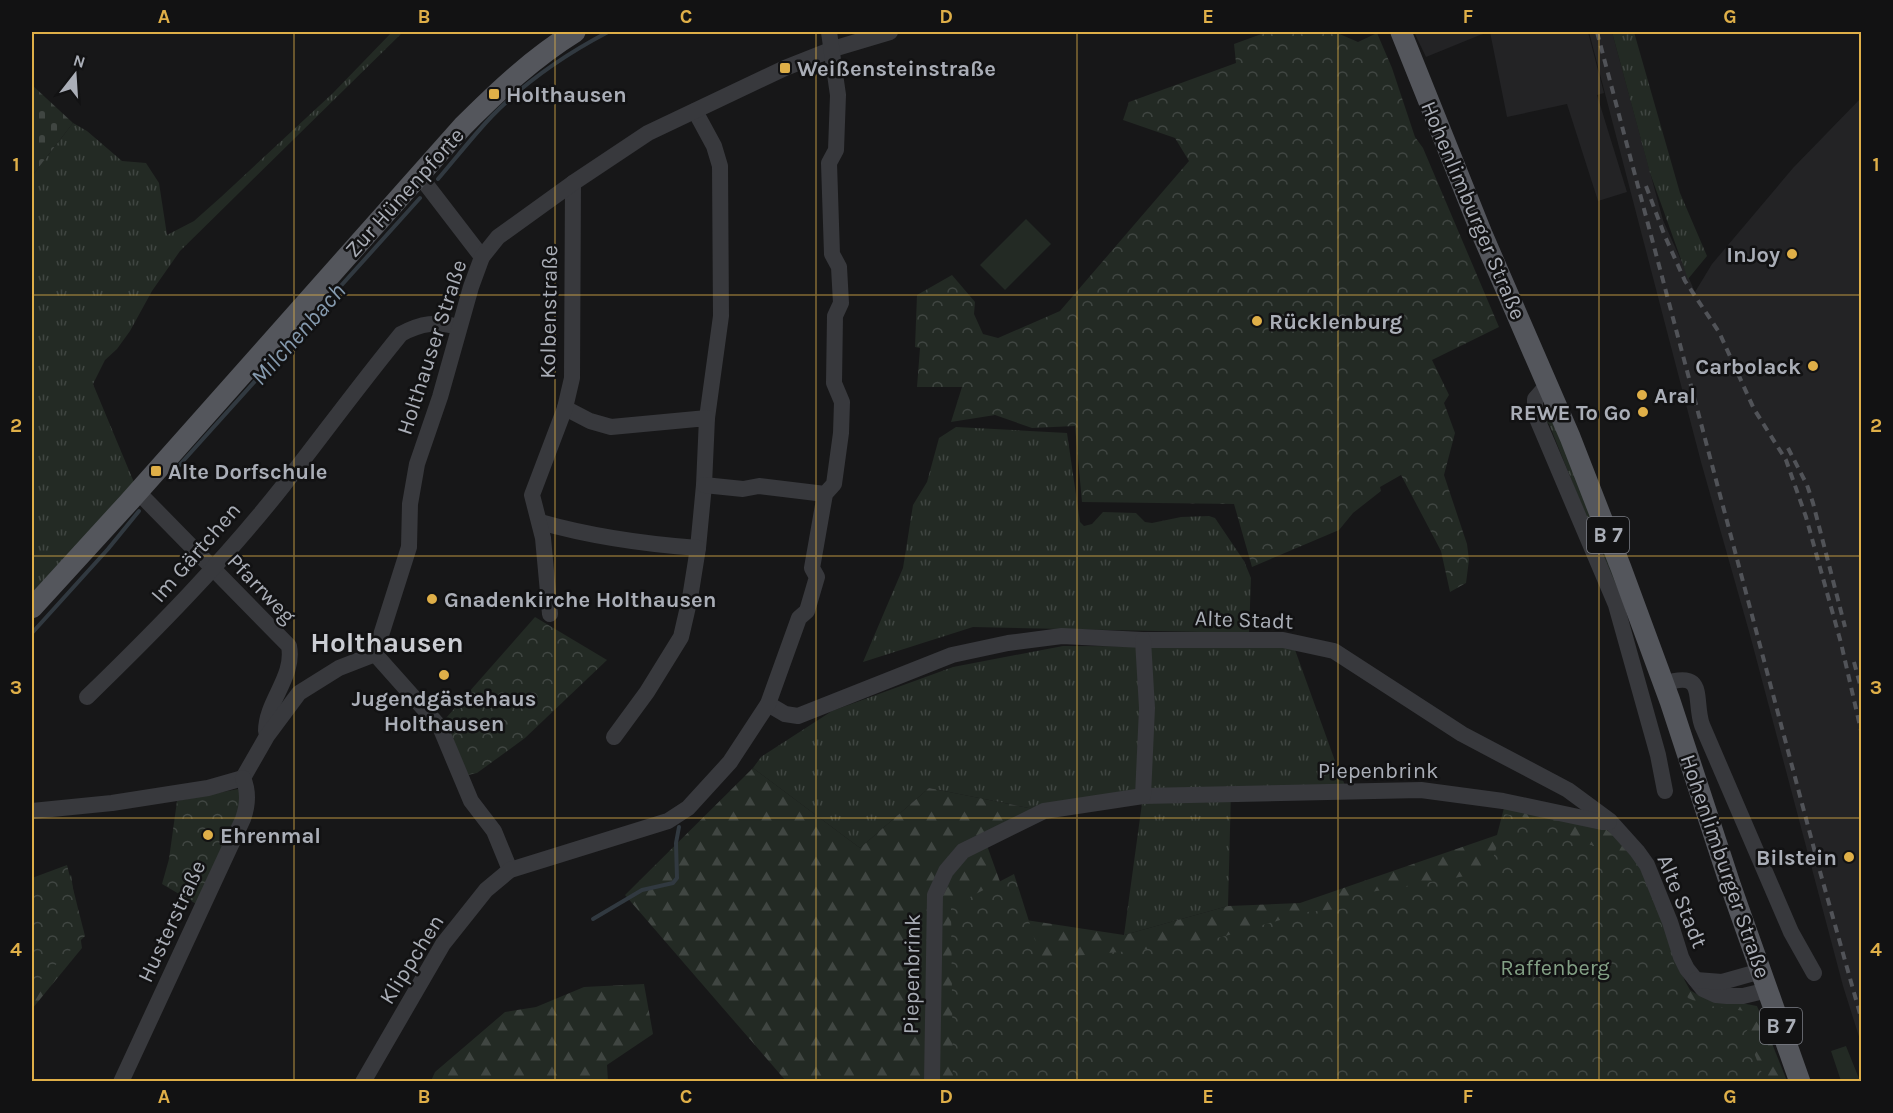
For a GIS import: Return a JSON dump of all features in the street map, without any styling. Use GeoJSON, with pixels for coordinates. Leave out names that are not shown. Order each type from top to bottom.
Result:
{"type":"FeatureCollection","features":[{"type":"Feature","properties":{"kind":"main road","name":"Zur Hünenpforte"},"geometry":{"type":"LineString","coordinates":[[32,608],[494,94],[528,65],[575,32]]}},
{"type":"Feature","properties":{"kind":"main road","name":"Hohenlimburger Straße"},"geometry":{"type":"LineString","coordinates":[[1401,32],[1482,234],[1590,488],[1664,684],[1800,1082]]}},
{"type":"Feature","properties":{"kind":"street"},"geometry":{"type":"LineString","coordinates":[[768,704],[799,618],[807,611],[817,577],[812,568],[825,494],[834,484],[841,433],[842,402],[834,383],[834,316],[841,303],[839,267],[832,254],[829,163],[836,150],[838,95],[829,32]]}},
{"type":"Feature","properties":{"kind":"street","name":"Holthauser Straße"},"geometry":{"type":"LineString","coordinates":[[375,654],[409,547],[410,504],[417,464],[440,397],[459,327],[482,257],[498,237],[573,183],[648,134],[764,77],[833,49],[890,32]]}},
{"type":"Feature","properties":{"kind":"street"},"geometry":{"type":"LineString","coordinates":[[614,737],[647,692],[681,637],[698,548],[707,418],[721,316],[720,166],[714,146],[695,111]]}},
{"type":"Feature","properties":{"kind":"street"},"geometry":{"type":"LineString","coordinates":[[419,175],[482,257]]}},
{"type":"Feature","properties":{"kind":"street","name":"Kolbenstraße"},"geometry":{"type":"LineString","coordinates":[[550,614],[543,538],[532,495],[565,408],[572,378],[573,183]]}},
{"type":"Feature","properties":{"kind":"street","name":"Im Gärtchen"},"geometry":{"type":"LineString","coordinates":[[87,697],[157,629],[213,569],[282,486],[401,334],[429,323],[459,327]]}},
{"type":"Feature","properties":{"kind":"street","name":"Hohenlimburger Straße"},"geometry":{"type":"LineString","coordinates":[[1549,388],[1542,391],[1535,399],[1535,414],[1616,605],[1658,755],[1665,791]]}},
{"type":"Feature","properties":{"kind":"street"},"geometry":{"type":"LineString","coordinates":[[565,408],[590,421],[611,428],[707,418]]}},
{"type":"Feature","properties":{"kind":"street"},"geometry":{"type":"LineString","coordinates":[[704,485],[743,489],[759,486],[825,494]]}},
{"type":"Feature","properties":{"kind":"street","name":"Pfarrweg"},"geometry":{"type":"LineString","coordinates":[[138,492],[289,646],[291,657],[289,668],[265,728],[267,736]]}},
{"type":"Feature","properties":{"kind":"street"},"geometry":{"type":"LineString","coordinates":[[540,522],[581,534],[634,543],[698,548]]}},
{"type":"Feature","properties":{"kind":"street","name":"Alte Stadt"},"geometry":{"type":"LineString","coordinates":[[768,704],[785,714],[798,716],[952,655],[1008,643],[1062,636],[1143,640],[1283,640],[1334,651],[1462,734],[1568,790],[1610,821],[1647,866],[1670,922],[1681,957],[1695,980],[1722,982],[1765,980]]}},
{"type":"Feature","properties":{"kind":"street"},"geometry":{"type":"LineString","coordinates":[[1143,640],[1147,708],[1143,796]]}},
{"type":"Feature","properties":{"kind":"street"},"geometry":{"type":"LineString","coordinates":[[32,811],[112,803],[208,788],[243,778],[267,736],[299,693],[339,668],[375,654],[440,727],[471,801],[494,831],[510,870]]}},
{"type":"Feature","properties":{"kind":"street","name":"Hohenlimburger Straße"},"geometry":{"type":"LineString","coordinates":[[1664,684],[1678,679],[1693,683],[1697,687],[1698,712],[1702,726],[1791,932],[1814,973]]}},
{"type":"Feature","properties":{"kind":"street","name":"Klippchen"},"geometry":{"type":"LineString","coordinates":[[363,1082],[443,944],[486,890],[510,870],[668,821],[688,808],[730,762],[768,704]]}},
{"type":"Feature","properties":{"kind":"street","name":"Husterstraße"},"geometry":{"type":"LineString","coordinates":[[121,1082],[246,812],[248,790],[243,778]]}},
{"type":"Feature","properties":{"kind":"street","name":"Piepenbrink"},"geometry":{"type":"LineString","coordinates":[[932,1082],[935,895],[946,871],[963,851],[1044,811],[1143,796],[1421,790],[1503,801],[1602,822],[1610,821]]}},
{"type":"Feature","properties":{"kind":"shaded area"},"geometry":{"type":"Polygon","coordinates":[[[1414,32],[1490,32],[1426,57],[1414,32]]]}},
{"type":"Feature","properties":{"kind":"shaded area"},"geometry":{"type":"Polygon","coordinates":[[[1490,32],[1588,32],[1604,93],[1597,95],[1627,192],[1598,201],[1567,104],[1507,117],[1490,32]]]}},
{"type":"Feature","properties":{"kind":"shaded area"},"geometry":{"type":"Polygon","coordinates":[[[1589,32],[1612,32],[1663,220],[1695,292],[1712,264],[1793,168],[1861,98],[1861,1043],[1843,986],[1750,635],[1701,462],[1589,32]]]}},
{"type":"Feature","properties":{"kind":"green space"},"geometry":{"type":"Polygon","coordinates":[[[392,32],[403,32],[180,251],[152,291],[130,331],[117,349],[105,360],[93,384],[138,492],[32,608],[32,176],[73,123],[87,131],[122,161],[146,163],[159,183],[167,235],[194,221],[221,197],[333,93],[392,32]]]}},
{"type":"Feature","properties":{"kind":"green space"},"geometry":{"type":"Polygon","coordinates":[[[1267,32],[1335,32],[1358,42],[1377,33],[1392,68],[1415,137],[1423,148],[1499,327],[1432,360],[1449,395],[1444,403],[1455,433],[1444,475],[1467,544],[1469,560],[1466,583],[1450,592],[1441,551],[1401,475],[1380,487],[1381,491],[1353,513],[1339,530],[1252,567],[1234,504],[1082,502],[1075,426],[1032,428],[995,415],[951,422],[962,387],[917,387],[920,348],[915,347],[917,295],[952,275],[975,302],[974,314],[983,334],[998,338],[1060,311],[1189,161],[1175,138],[1123,120],[1129,102],[1236,63],[1234,44],[1267,32]]]}},
{"type":"Feature","properties":{"kind":"green space"},"geometry":{"type":"Polygon","coordinates":[[[1612,32],[1634,32],[1680,193],[1707,256],[1688,279],[1650,173],[1612,32]]]}},
{"type":"Feature","properties":{"kind":"green space"},"geometry":{"type":"Polygon","coordinates":[[[32,85],[73,123],[32,176],[32,85]]]}},
{"type":"Feature","properties":{"kind":"green space"},"geometry":{"type":"Polygon","coordinates":[[[1026,219],[1051,244],[1005,290],[980,265],[1026,219]]]}},
{"type":"Feature","properties":{"kind":"green space"},"geometry":{"type":"Polygon","coordinates":[[[1541,406],[1546,408],[1565,449],[1629,617],[1612,581],[1549,424],[1544,420],[1541,406]]]}},
{"type":"Feature","properties":{"kind":"green space"},"geometry":{"type":"Polygon","coordinates":[[[956,427],[1067,433],[1080,522],[1084,526],[1092,524],[1103,512],[1136,513],[1145,522],[1152,523],[1181,517],[1209,516],[1215,518],[1244,561],[1251,578],[1249,633],[973,627],[863,662],[903,568],[913,505],[927,482],[939,438],[956,427]]]}},
{"type":"Feature","properties":{"kind":"green space"},"geometry":{"type":"Polygon","coordinates":[[[535,617],[607,660],[525,738],[477,773],[468,775],[439,726],[535,617]]]}},
{"type":"Feature","properties":{"kind":"green space"},"geometry":{"type":"Polygon","coordinates":[[[1063,646],[1294,647],[1347,789],[1231,791],[1228,906],[1124,935],[1143,796],[1044,811],[929,788],[860,848],[753,768],[761,757],[832,711],[953,667],[1063,646]]]}},
{"type":"Feature","properties":{"kind":"green space","name":"Raffenberg"},"geometry":{"type":"Polygon","coordinates":[[[753,768],[860,848],[929,788],[1044,811],[985,840],[1013,918],[1124,935],[1228,906],[1300,903],[1497,835],[1505,804],[1599,825],[1631,854],[1643,873],[1663,917],[1690,990],[1698,995],[1757,1006],[1787,1081],[786,1081],[625,895],[753,768]]]}},
{"type":"Feature","properties":{"kind":"green space"},"geometry":{"type":"Polygon","coordinates":[[[238,789],[243,801],[198,905],[162,884],[169,859],[177,801],[238,789]]]}},
{"type":"Feature","properties":{"kind":"green space","name":"Raffenberg"},"geometry":{"type":"Polygon","coordinates":[[[1504,814],[1546,821],[1585,844],[1604,847],[1639,867],[1653,898],[1680,982],[1688,998],[1704,1005],[1758,1013],[1746,1032],[1765,1081],[953,1081],[951,907],[1014,874],[1041,959],[1141,950],[1222,937],[1307,912],[1347,908],[1347,896],[1489,872],[1502,829],[1504,814]]]}},
{"type":"Feature","properties":{"kind":"green space"},"geometry":{"type":"Polygon","coordinates":[[[67,865],[85,936],[32,988],[32,878],[67,865]]]}},
{"type":"Feature","properties":{"kind":"green space"},"geometry":{"type":"Polygon","coordinates":[[[71,875],[82,948],[32,1009],[32,888],[71,875]]]}},
{"type":"Feature","properties":{"kind":"green space"},"geometry":{"type":"Polygon","coordinates":[[[644,984],[653,1034],[607,1065],[608,1081],[431,1081],[435,1072],[505,1012],[536,1007],[584,987],[644,984]]]}},
{"type":"Feature","properties":{"kind":"green space"},"geometry":{"type":"Polygon","coordinates":[[[1846,1046],[1860,1081],[1841,1081],[1831,1051],[1846,1046]]]}},
{"type":"Feature","properties":{"kind":"waterway","name":"Milchenbach"},"geometry":{"type":"LineString","coordinates":[[438,179],[485,124],[518,92],[562,59],[608,32]]}},
{"type":"Feature","properties":{"kind":"waterway","name":"Milchenbach"},"geometry":{"type":"LineString","coordinates":[[175,470],[420,198]]}},
{"type":"Feature","properties":{"kind":"waterway","name":"Milchenbach"},"geometry":{"type":"LineString","coordinates":[[32,633],[139,511]]}},
{"type":"Feature","properties":{"kind":"waterway"},"geometry":{"type":"LineString","coordinates":[[593,919],[642,890],[673,883],[677,878],[676,843],[679,827]]}},
{"type":"Feature","properties":{"kind":"railway"},"geometry":{"type":"LineString","coordinates":[[1597,32],[1821,875],[1862,1021]]}},
{"type":"Feature","properties":{"kind":"railway"},"geometry":{"type":"LineString","coordinates":[[1646,186],[1685,281],[1719,332],[1754,409],[1786,460],[1806,517],[1841,643],[1862,735]]}},
{"type":"Feature","properties":{"kind":"railway"},"geometry":{"type":"LineString","coordinates":[[1788,448],[1807,485],[1813,503],[1845,627]]}},
{"type":"Feature","properties":{"kind":"railway"},"geometry":{"type":"LineString","coordinates":[[1854,662],[1862,692]]}},
{"type":"Feature","properties":{"kind":"place","name":"Weißensteinstraße"},"geometry":{"type":"Point","coordinates":[785,68]}},
{"type":"Feature","properties":{"kind":"place","name":"Holthausen"},"geometry":{"type":"Point","coordinates":[494,94]}},
{"type":"Feature","properties":{"kind":"place","name":"InJoy"},"geometry":{"type":"Point","coordinates":[1792,254]}},
{"type":"Feature","properties":{"kind":"place","name":"Rücklenburg"},"geometry":{"type":"Point","coordinates":[1257,321]}},
{"type":"Feature","properties":{"kind":"place","name":"Carbolack"},"geometry":{"type":"Point","coordinates":[1813,366]}},
{"type":"Feature","properties":{"kind":"place","name":"Aral"},"geometry":{"type":"Point","coordinates":[1642,395]}},
{"type":"Feature","properties":{"kind":"place","name":"REWE To Go"},"geometry":{"type":"Point","coordinates":[1643,412]}},
{"type":"Feature","properties":{"kind":"place","name":"Alte Dorfschule"},"geometry":{"type":"Point","coordinates":[156,471]}},
{"type":"Feature","properties":{"kind":"place","name":"Gnadenkirche Holthausen"},"geometry":{"type":"Point","coordinates":[432,599]}},
{"type":"Feature","properties":{"kind":"place","name":"Jugendgästehaus Holthausen"},"geometry":{"type":"Point","coordinates":[444,675]}},
{"type":"Feature","properties":{"kind":"place","name":"Ehrenmal"},"geometry":{"type":"Point","coordinates":[208,835]}},
{"type":"Feature","properties":{"kind":"place","name":"Bilstein"},"geometry":{"type":"Point","coordinates":[1849,857]}},
{"type":"Feature","properties":{"kind":"district","name":"Holthausen"},"geometry":{"type":"Point","coordinates":[387,642]}}]}
